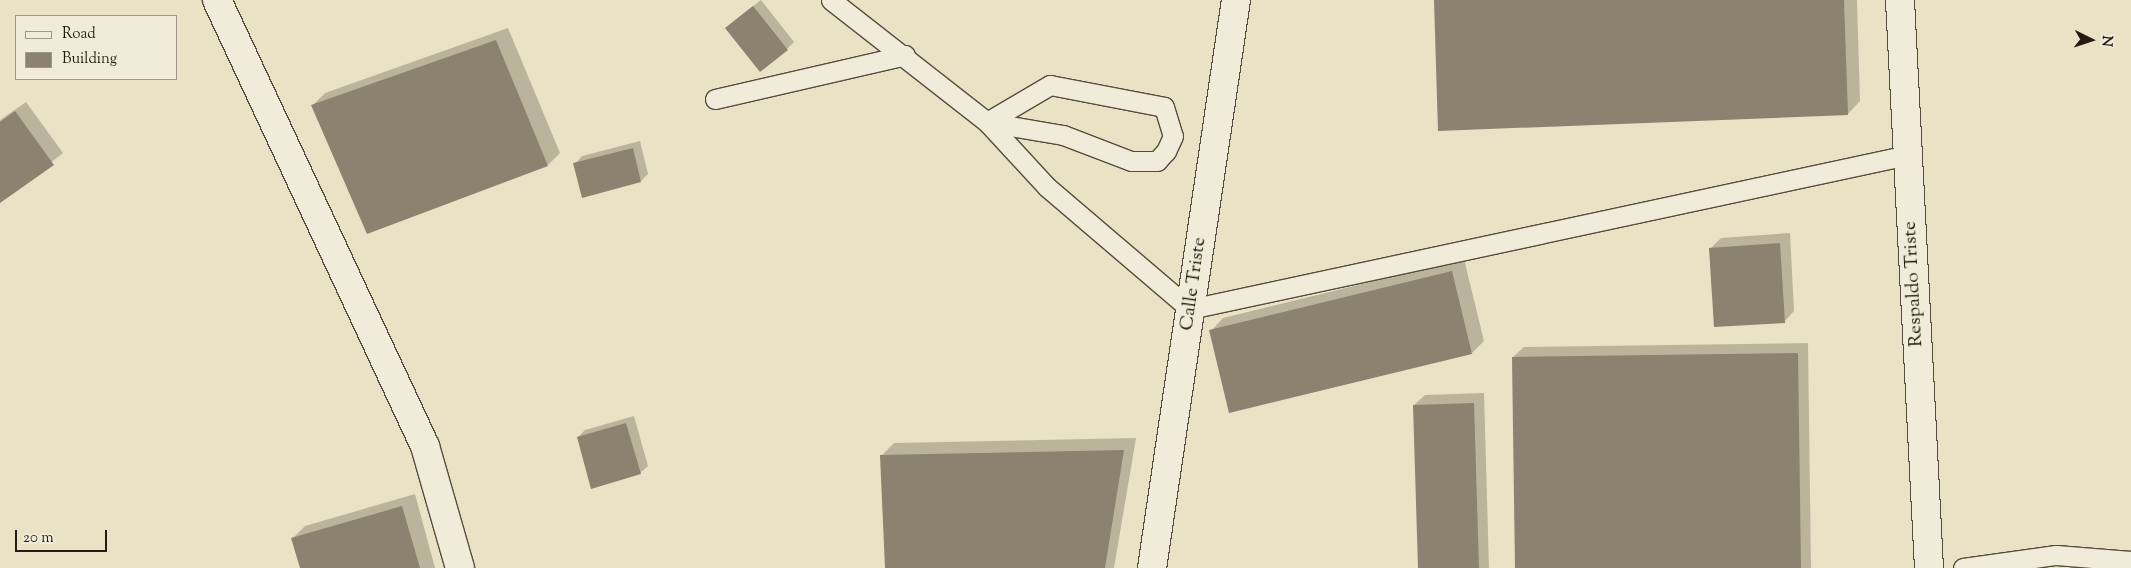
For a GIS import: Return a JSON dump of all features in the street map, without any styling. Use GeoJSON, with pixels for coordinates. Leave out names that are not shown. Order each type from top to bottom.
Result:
{"type":"FeatureCollection","features":[{"type":"Feature","properties":{"kind":"street"},"geometry":{"type":"LineString","coordinates":[[217,0],[425,446],[460,568]]}},
{"type":"Feature","properties":{"kind":"street","name":"Calle Triste"},"geometry":{"type":"LineString","coordinates":[[1152,568],[1236,0]]}},
{"type":"Feature","properties":{"kind":"street","name":"Respaldo Triste"},"geometry":{"type":"LineString","coordinates":[[1900,0],[1928,568]]}},
{"type":"Feature","properties":{"kind":"lane"},"geometry":{"type":"LineString","coordinates":[[831,0],[905,55],[987,122],[1047,188],[1190,309],[1908,155]]}},
{"type":"Feature","properties":{"kind":"lane"},"geometry":{"type":"LineString","coordinates":[[715,99],[905,55]]}},
{"type":"Feature","properties":{"kind":"lane"},"geometry":{"type":"LineString","coordinates":[[1050,85],[1164,107],[1172,136],[1157,161],[1148,163],[1102,153],[1063,135],[987,122],[1050,85]]}},
{"type":"Feature","properties":{"kind":"lane"},"geometry":{"type":"LineString","coordinates":[[1963,568],[2056,555],[2131,561]]}},
{"type":"Feature","properties":{"kind":"building"},"geometry":{"type":"Polygon","coordinates":[[[1434,0],[1844,0],[1848,115],[1438,131],[1434,0]]]}},
{"type":"Feature","properties":{"kind":"building"},"geometry":{"type":"Polygon","coordinates":[[[753,6],[788,50],[760,72],[725,28],[753,6]]]}},
{"type":"Feature","properties":{"kind":"building"},"geometry":{"type":"Polygon","coordinates":[[[496,40],[548,166],[367,234],[311,105],[496,40]]]}},
{"type":"Feature","properties":{"kind":"building"},"geometry":{"type":"Polygon","coordinates":[[[15,111],[54,165],[0,203],[0,122],[15,111]]]}},
{"type":"Feature","properties":{"kind":"building"},"geometry":{"type":"Polygon","coordinates":[[[633,148],[641,182],[582,198],[573,163],[633,148]]]}},
{"type":"Feature","properties":{"kind":"building"},"geometry":{"type":"Polygon","coordinates":[[[1780,243],[1785,323],[1714,327],[1709,248],[1780,243]]]}},
{"type":"Feature","properties":{"kind":"building"},"geometry":{"type":"Polygon","coordinates":[[[1452,271],[1472,354],[1229,413],[1209,330],[1452,271]]]}},
{"type":"Feature","properties":{"kind":"building"},"geometry":{"type":"Polygon","coordinates":[[[1798,353],[1801,568],[1515,568],[1512,357],[1798,353]]]}},
{"type":"Feature","properties":{"kind":"building"},"geometry":{"type":"Polygon","coordinates":[[[1474,403],[1479,568],[1418,568],[1413,405],[1474,403]]]}},
{"type":"Feature","properties":{"kind":"building"},"geometry":{"type":"Polygon","coordinates":[[[626,423],[641,474],[591,489],[577,437],[626,423]]]}},
{"type":"Feature","properties":{"kind":"building"},"geometry":{"type":"Polygon","coordinates":[[[1124,450],[1105,568],[885,568],[880,455],[1124,450]]]}},
{"type":"Feature","properties":{"kind":"building"},"geometry":{"type":"Polygon","coordinates":[[[402,506],[420,568],[300,568],[291,538],[402,506]]]}}]}
